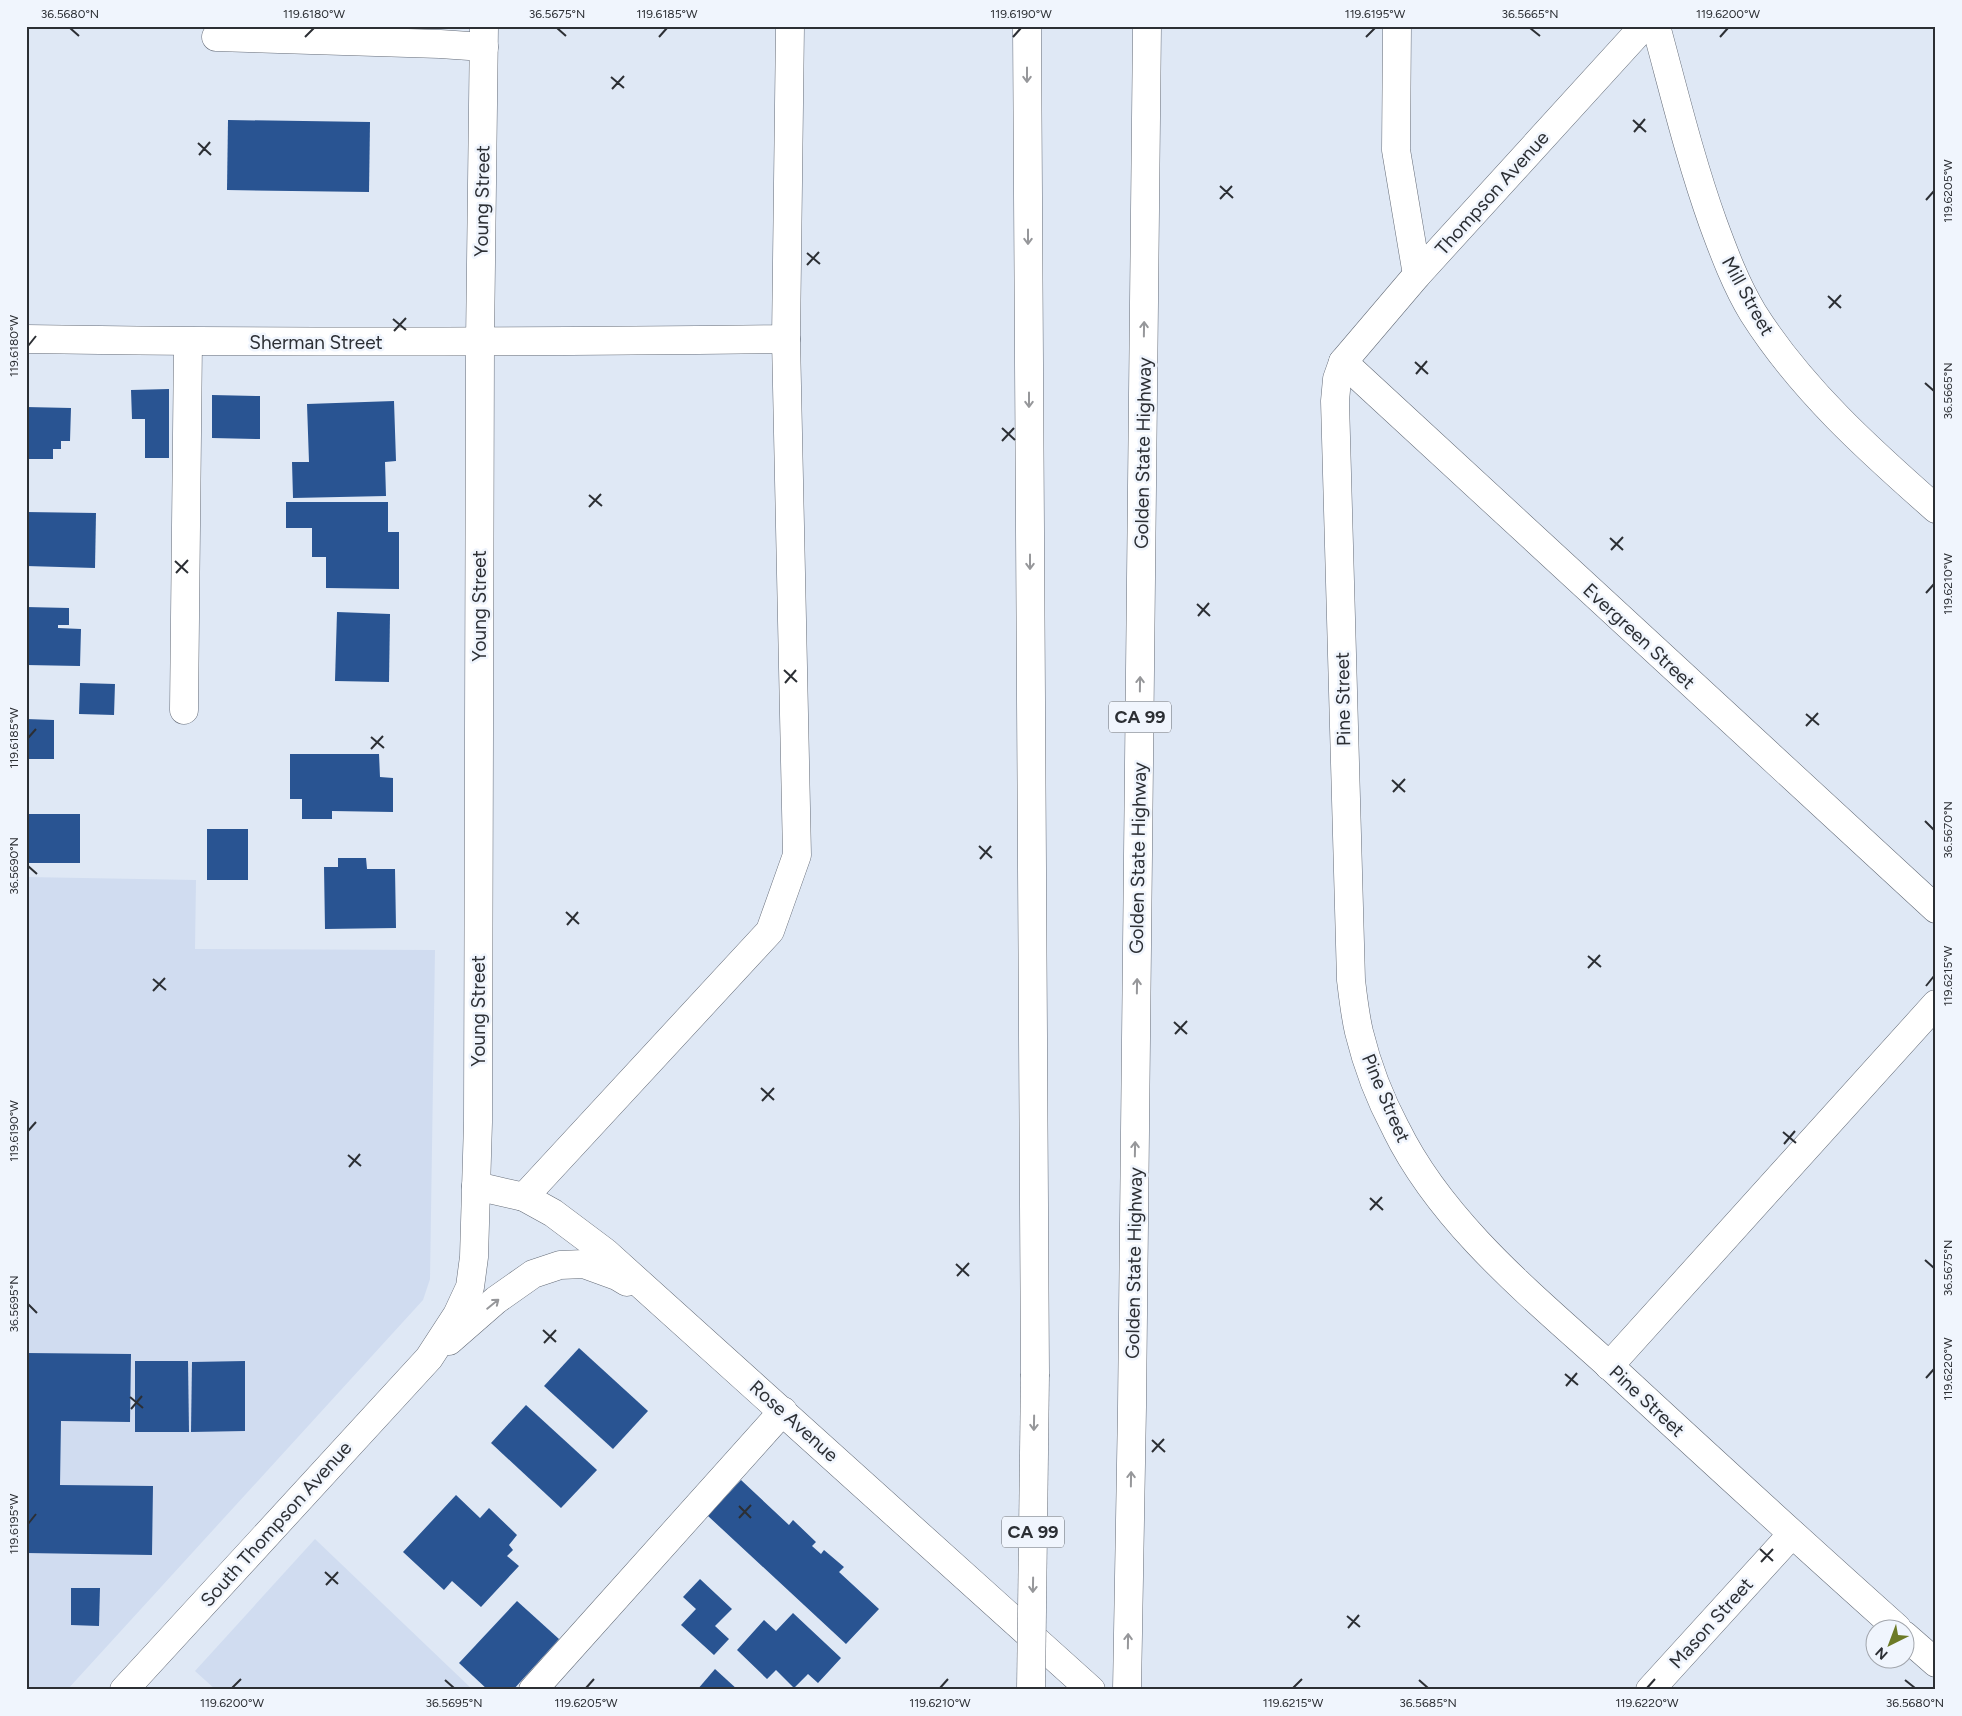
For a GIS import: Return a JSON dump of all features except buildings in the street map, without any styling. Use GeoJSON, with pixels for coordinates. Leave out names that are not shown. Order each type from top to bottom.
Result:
{"type":"FeatureCollection","features":[{"type":"Feature","properties":{"kind":"main road"},"geometry":{"type":"LineString","coordinates":[[524,1197],[770,931],[797,855],[786,339],[790,26]]}},
{"type":"Feature","properties":{"kind":"main road","name":"CA 99"},"geometry":{"type":"LineString","coordinates":[[1026,26],[1035,1374],[1031,1690]]}},
{"type":"Feature","properties":{"kind":"main road","name":"Golden State Highway"},"geometry":{"type":"LineString","coordinates":[[1127,1690],[1132,1407],[1147,26]]}},
{"type":"Feature","properties":{"kind":"main road"},"geometry":{"type":"LineString","coordinates":[[1397,26],[1396,150],[1417,275]]}},
{"type":"Feature","properties":{"kind":"main road","name":"Thompson Avenue"},"geometry":{"type":"LineString","coordinates":[[1343,362],[1417,275],[1644,26]]}},
{"type":"Feature","properties":{"kind":"main road","name":"Mill Street"},"geometry":{"type":"LineString","coordinates":[[1656,26],[1698,182],[1725,258],[1752,312],[1791,367],[1842,424],[1934,503]]}},
{"type":"Feature","properties":{"kind":"main road"},"geometry":{"type":"LineString","coordinates":[[216,37],[440,44],[484,37]]}},
{"type":"Feature","properties":{"kind":"main road","name":"Young Street"},"geometry":{"type":"LineString","coordinates":[[476,1186],[478,1112],[480,342],[484,37]]}},
{"type":"Feature","properties":{"kind":"main road","name":"Sherman Street"},"geometry":{"type":"LineString","coordinates":[[26,339],[188,342],[480,342],[786,339]]}},
{"type":"Feature","properties":{"kind":"main road"},"geometry":{"type":"LineString","coordinates":[[184,710],[188,342]]}},
{"type":"Feature","properties":{"kind":"main road","name":"Evergreen Street"},"geometry":{"type":"LineString","coordinates":[[1343,362],[1936,909]]}},
{"type":"Feature","properties":{"kind":"main road","name":"Pine Street"},"geometry":{"type":"LineString","coordinates":[[1343,362],[1337,379],[1335,401],[1350,970],[1359,1031],[1374,1079],[1396,1130],[1429,1182],[1454,1216],[1490,1255],[1792,1534],[1886,1618]]}},
{"type":"Feature","properties":{"kind":"main road"},"geometry":{"type":"LineString","coordinates":[[1609,1366],[1936,1004]]}},
{"type":"Feature","properties":{"kind":"main road","name":"Rose Avenue"},"geometry":{"type":"LineString","coordinates":[[476,1186],[524,1197],[553,1214],[605,1252],[1091,1690]]}},
{"type":"Feature","properties":{"kind":"main road","name":"South Thompson Avenue"},"geometry":{"type":"LineString","coordinates":[[428,1358],[457,1316],[470,1287],[474,1257],[476,1186]]}},
{"type":"Feature","properties":{"kind":"main road","name":"South Thompson Avenue"},"geometry":{"type":"LineString","coordinates":[[124,1690],[428,1358],[496,1300],[533,1274],[560,1265],[584,1264],[617,1276],[661,1302]]}},
{"type":"Feature","properties":{"kind":"main road"},"geometry":{"type":"LineString","coordinates":[[533,1690],[783,1411]]}},
{"type":"Feature","properties":{"kind":"main road","name":"Mason Street"},"geometry":{"type":"LineString","coordinates":[[1650,1690],[1792,1534]]}},
{"type":"Feature","properties":{"kind":"main road"},"geometry":{"type":"LineString","coordinates":[[1914,1644],[1936,1663]]}},
{"type":"Feature","properties":{"kind":"shaded area"},"geometry":{"type":"Polygon","coordinates":[[[26,877],[196,880],[195,949],[435,950],[430,1279],[423,1300],[67,1690],[26,1690],[26,877]]]}},
{"type":"Feature","properties":{"kind":"shaded area"},"geometry":{"type":"Polygon","coordinates":[[[315,1539],[473,1690],[216,1690],[195,1671],[315,1539]]]}}]}
